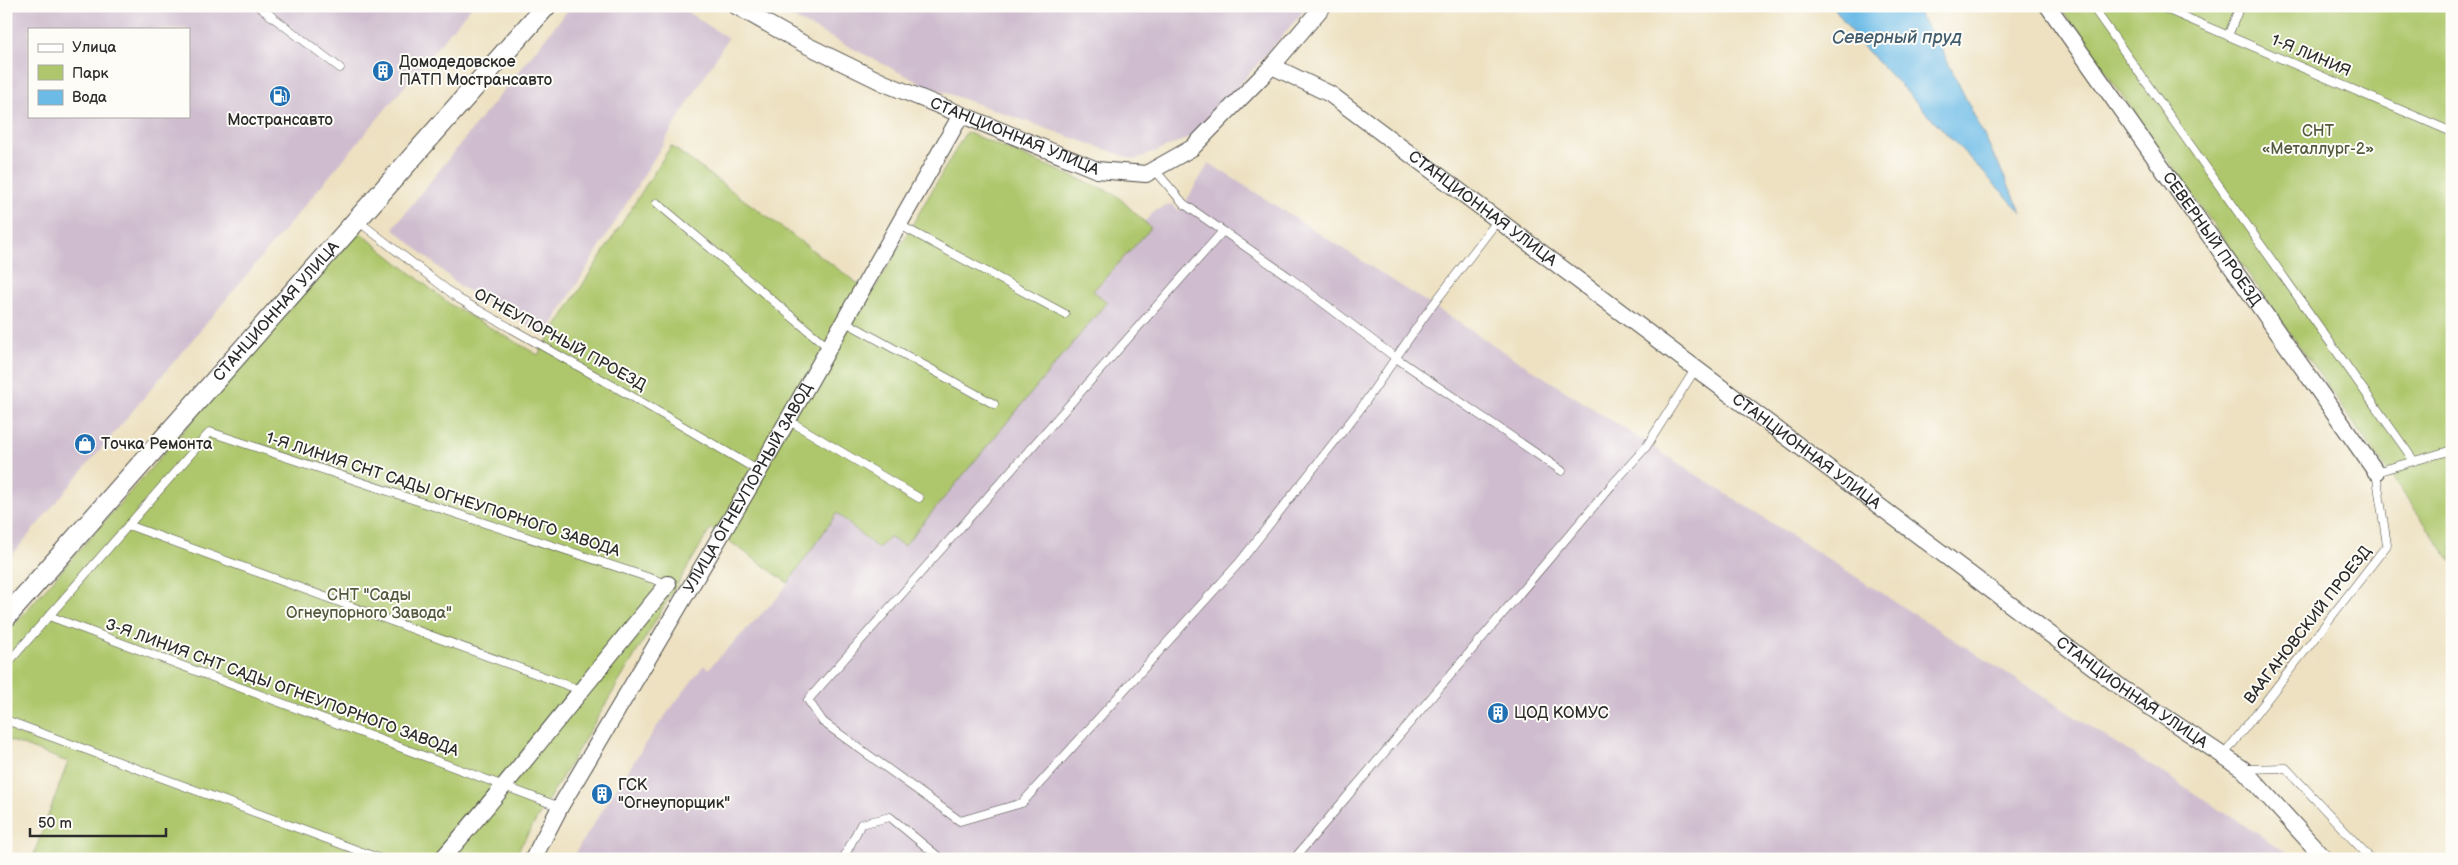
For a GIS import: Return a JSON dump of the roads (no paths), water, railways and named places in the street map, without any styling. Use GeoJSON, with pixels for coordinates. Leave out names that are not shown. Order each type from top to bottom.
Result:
{"type":"FeatureCollection","features":[{"type":"Feature","properties":{"kind":"street","name":"СТАНЦИОННАЯ УЛИЦА"},"geometry":{"type":"LineString","coordinates":[[6,617],[546,6]]}},
{"type":"Feature","properties":{"kind":"street","name":"СТАНЦИОННАЯ УЛИЦА"},"geometry":{"type":"LineString","coordinates":[[736,6],[802,43],[884,84],[1097,170],[1146,174],[1192,148],[1272,66],[1323,6]]}},
{"type":"Feature","properties":{"kind":"street","name":"СЕВЕРНЫЙ ПРОЕЗД"},"geometry":{"type":"LineString","coordinates":[[2048,6],[2376,472]]}},
{"type":"Feature","properties":{"kind":"street","name":"СТАНЦИОННАЯ УЛИЦА"},"geometry":{"type":"LineString","coordinates":[[1272,66],[1330,94],[2123,689],[2243,769],[2324,859]]}},
{"type":"Feature","properties":{"kind":"street","name":"УЛИЦА ОГНЕУПОРНЫЙ ЗАВОД"},"geometry":{"type":"LineString","coordinates":[[533,859],[560,807],[759,471],[961,115]]}},
{"type":"Feature","properties":{"kind":"street"},"geometry":{"type":"LineString","coordinates":[[442,859],[506,786],[580,690],[668,584]]}},
{"type":"Feature","properties":{"kind":"lane"},"geometry":{"type":"LineString","coordinates":[[258,6],[340,68]]}},
{"type":"Feature","properties":{"kind":"lane"},"geometry":{"type":"LineString","coordinates":[[2092,6],[2414,461]]}},
{"type":"Feature","properties":{"kind":"lane","name":"1-Я ЛИНИЯ"},"geometry":{"type":"LineString","coordinates":[[2159,6],[2452,132]]}},
{"type":"Feature","properties":{"kind":"lane"},"geometry":{"type":"LineString","coordinates":[[2228,36],[2240,6]]}},
{"type":"Feature","properties":{"kind":"lane"},"geometry":{"type":"LineString","coordinates":[[1154,169],[1184,204],[1288,276],[1396,358],[1562,472]]}},
{"type":"Feature","properties":{"kind":"lane"},"geometry":{"type":"LineString","coordinates":[[657,203],[829,348]]}},
{"type":"Feature","properties":{"kind":"lane","name":"ОГНЕУПОРНЫЙ ПРОЕЗД"},"geometry":{"type":"LineString","coordinates":[[357,220],[459,299],[759,471]]}},
{"type":"Feature","properties":{"kind":"lane"},"geometry":{"type":"LineString","coordinates":[[1223,231],[808,700],[823,722],[960,821],[1022,803],[1239,563],[1361,408],[1426,314],[1498,220]]}},
{"type":"Feature","properties":{"kind":"lane"},"geometry":{"type":"LineString","coordinates":[[898,224],[1065,314]]}},
{"type":"Feature","properties":{"kind":"lane"},"geometry":{"type":"LineString","coordinates":[[844,321],[994,404]]}},
{"type":"Feature","properties":{"kind":"lane"},"geometry":{"type":"LineString","coordinates":[[1294,859],[1646,447],[1696,368]]}},
{"type":"Feature","properties":{"kind":"lane"},"geometry":{"type":"LineString","coordinates":[[788,420],[919,498]]}},
{"type":"Feature","properties":{"kind":"lane","name":"1-Я ЛИНИЯ СНТ САДЫ ОГНЕУПОРНОГО ЗАВОДА"},"geometry":{"type":"LineString","coordinates":[[128,525],[210,432],[668,584]]}},
{"type":"Feature","properties":{"kind":"lane"},"geometry":{"type":"LineString","coordinates":[[2376,472],[2452,450]]}},
{"type":"Feature","properties":{"kind":"lane","name":"ВААГАНОВСКИЙ ПРОЕЗД"},"geometry":{"type":"LineString","coordinates":[[2223,756],[2387,545],[2376,472]]}},
{"type":"Feature","properties":{"kind":"lane"},"geometry":{"type":"LineString","coordinates":[[6,665],[128,525],[580,690]]}},
{"type":"Feature","properties":{"kind":"lane","name":"3-Я ЛИНИЯ СНТ САДЫ ОГНЕУПОРНОГО ЗАВОДА"},"geometry":{"type":"LineString","coordinates":[[49,616],[560,807]]}},
{"type":"Feature","properties":{"kind":"lane"},"geometry":{"type":"LineString","coordinates":[[6,720],[381,859]]}},
{"type":"Feature","properties":{"kind":"lane"},"geometry":{"type":"LineString","coordinates":[[2243,769],[2286,768],[2371,859]]}},
{"type":"Feature","properties":{"kind":"lane"},"geometry":{"type":"LineString","coordinates":[[843,859],[861,824],[890,817],[941,859]]}},
{"type":"Feature","properties":{"kind":"water","name":"Северный пруд"},"geometry":{"type":"Polygon","coordinates":[[[1833,6],[1913,6],[1939,44],[2022,213],[1859,42],[1833,6]]]}},
{"type":"Feature","properties":{"kind":"place","name":"Домодедовское ПАТП Мострансавто"},"geometry":{"type":"Point","coordinates":[383,71]}},
{"type":"Feature","properties":{"kind":"place","name":"Мострансавто"},"geometry":{"type":"Point","coordinates":[280,96]}},
{"type":"Feature","properties":{"kind":"place","name":"Точка Ремонта"},"geometry":{"type":"Point","coordinates":[85,444]}},
{"type":"Feature","properties":{"kind":"place","name":"ЦОД КОМУС"},"geometry":{"type":"Point","coordinates":[1498,713]}},
{"type":"Feature","properties":{"kind":"place","name":"ГСК \"Огнеупорщик\""},"geometry":{"type":"Point","coordinates":[602,794]}},
{"type":"Feature","properties":{"kind":"park label","name":"СНТ «Металлург-2»"},"geometry":{"type":"Point","coordinates":[2318,140]}},
{"type":"Feature","properties":{"kind":"park label","name":"СНТ \"Сады Огнеупорного Завода\""},"geometry":{"type":"Point","coordinates":[369,604]}}]}
